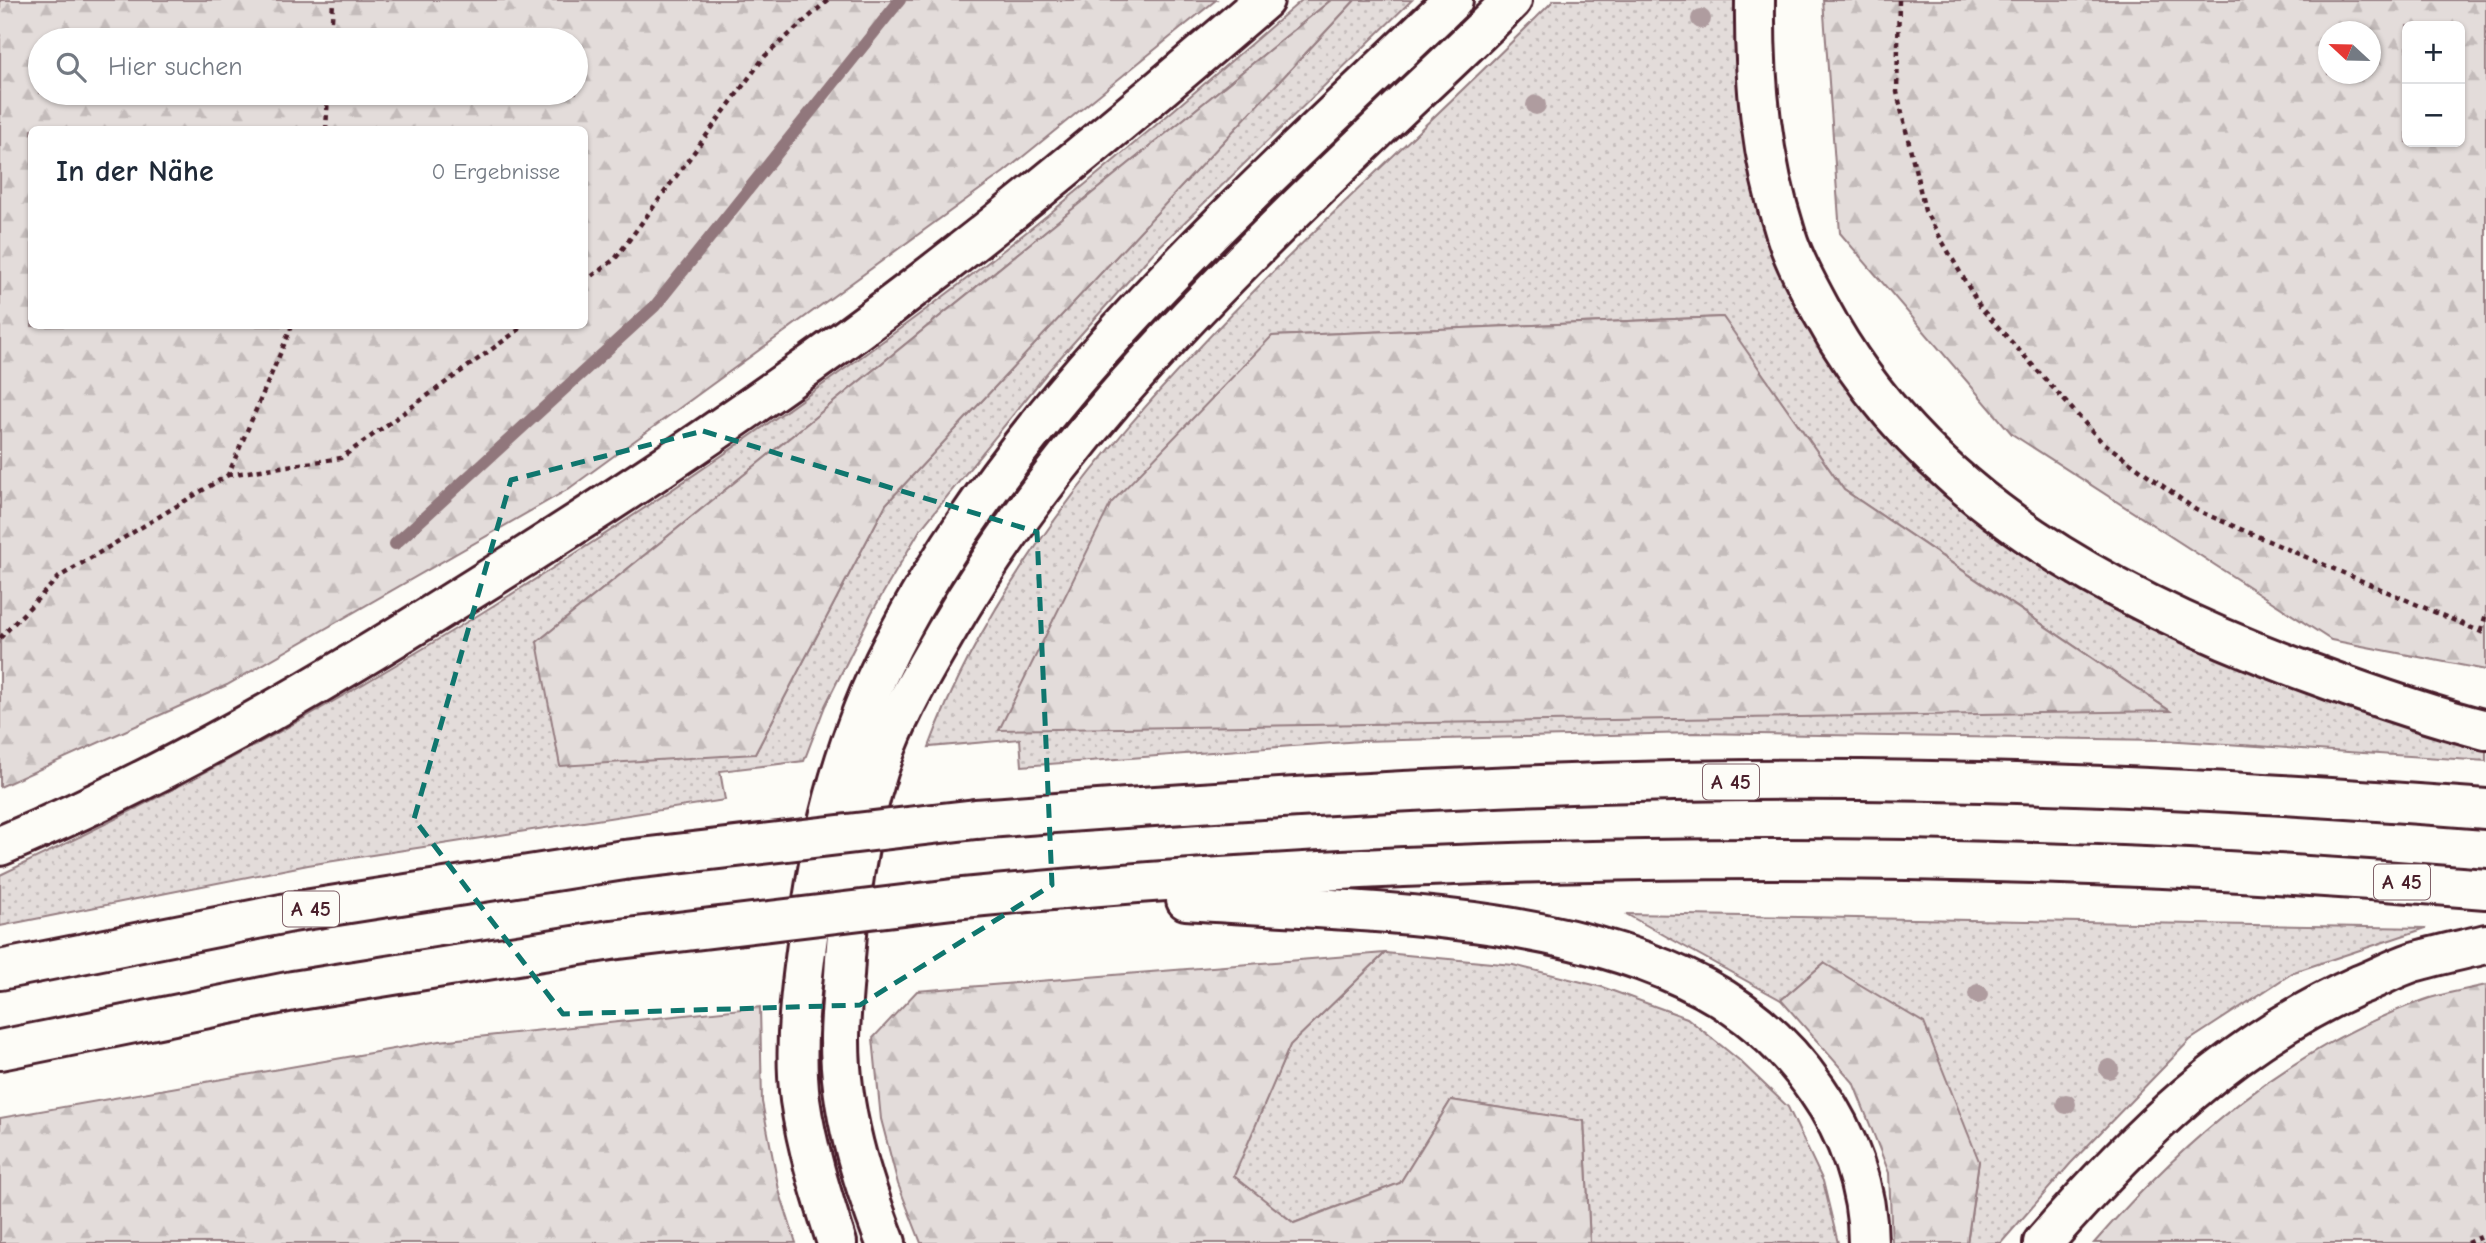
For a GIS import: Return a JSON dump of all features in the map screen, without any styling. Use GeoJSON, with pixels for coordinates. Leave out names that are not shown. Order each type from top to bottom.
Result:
{"type":"FeatureCollection","features":[{"type":"Feature","properties":{"kind":"highway"},"geometry":{"type":"LineString","coordinates":[[0,846],[71,816],[320,685],[584,520],[725,425],[926,279],[1120,125],[1264,0]]}},
{"type":"Feature","properties":{"kind":"highway"},"geometry":{"type":"LineString","coordinates":[[837,1243],[816,1180],[800,1097],[799,1000],[817,870],[849,747],[891,648],[942,559],[1014,454],[1084,370],[1199,248],[1453,0]]}},
{"type":"Feature","properties":{"kind":"highway"},"geometry":{"type":"LineString","coordinates":[[886,1243],[867,1194],[848,1125],[840,1041],[849,907],[863,827],[888,745],[929,662],[981,572],[1037,494],[1100,415],[1227,278],[1511,0]]}},
{"type":"Feature","properties":{"kind":"highway"},"geometry":{"type":"LineString","coordinates":[[1755,0],[1757,109],[1770,179],[1787,238],[1848,360],[1890,414],[1938,463],[1995,511],[2059,555],[2123,592],[2197,628],[2278,661],[2383,699],[2486,730]]}},
{"type":"Feature","properties":{"kind":"highway","name":"A 45"},"geometry":{"type":"LineString","coordinates":[[0,970],[292,912],[624,860],[976,819],[1308,794],[1640,782],[1972,782],[2305,795],[2486,809]]}},
{"type":"Feature","properties":{"kind":"highway","name":"A 45"},"geometry":{"type":"LineString","coordinates":[[0,1050],[293,991],[611,940],[1051,889],[1368,868],[1685,858],[2002,860],[2318,875],[2486,889]]}},
{"type":"Feature","properties":{"kind":"highway"},"geometry":{"type":"LineString","coordinates":[[1051,889],[1459,922],[1570,941],[1616,953],[1681,978],[1704,988],[1744,1013],[1779,1043],[1818,1092],[1843,1133],[1855,1166],[1863,1198],[1868,1243]]}},
{"type":"Feature","properties":{"kind":"highway"},"geometry":{"type":"LineString","coordinates":[[2043,1243],[2109,1167],[2173,1106],[2243,1050],[2318,1004],[2400,968],[2486,944]]}},
{"type":"Feature","properties":{"kind":"path"},"geometry":{"type":"LineString","coordinates":[[332,28],[333,0]]}},
{"type":"Feature","properties":{"kind":"path"},"geometry":{"type":"LineString","coordinates":[[588,279],[615,260],[765,56],[828,0]]}},
{"type":"Feature","properties":{"kind":"path"},"geometry":{"type":"LineString","coordinates":[[1899,0],[1897,92],[1925,211],[1980,307],[2101,441],[2196,510],[2483,633],[2486,614]]}},
{"type":"Feature","properties":{"kind":"path"},"geometry":{"type":"LineString","coordinates":[[326,126],[327,105]]}},
{"type":"Feature","properties":{"kind":"path"},"geometry":{"type":"LineString","coordinates":[[228,475],[291,329]]}},
{"type":"Feature","properties":{"kind":"path"},"geometry":{"type":"LineString","coordinates":[[0,638],[60,577],[228,475],[341,458],[520,329]]}},
{"type":"Feature","properties":{"kind":"path"},"geometry":{"type":"LineString","coordinates":[[2467,1243],[2486,1235]]}},
{"type":"Feature","properties":{"kind":"highlighted area"},"geometry":{"type":"Polygon","coordinates":[[[703,431],[1037,532],[1052,885],[860,1005],[563,1014],[414,819],[511,480],[703,431]]]}},
{"type":"Feature","properties":{"kind":"green space"},"geometry":{"type":"Polygon","coordinates":[[[0,0],[1216,0],[1004,172],[567,490],[227,685],[0,787],[0,0]]]}},
{"type":"Feature","properties":{"kind":"green space"},"geometry":{"type":"Polygon","coordinates":[[[1302,0],[1331,0],[537,642],[755,754],[886,504],[1355,0],[1412,0],[1153,253],[1051,368],[920,530],[872,612],[825,706],[804,761],[720,771],[725,800],[308,865],[0,926],[0,875],[245,751],[365,683],[598,539],[825,383],[936,302],[1122,154],[1302,0]]]}},
{"type":"Feature","properties":{"kind":"green space"},"geometry":{"type":"Polygon","coordinates":[[[1331,0],[1355,0],[886,504],[755,754],[560,766],[537,642],[1331,0]]]}},
{"type":"Feature","properties":{"kind":"green space"},"geometry":{"type":"Polygon","coordinates":[[[1554,0],[1742,0],[1774,234],[1997,528],[2486,742],[2486,761],[2164,740],[1694,733],[1361,741],[1022,766],[1020,739],[929,747],[978,640],[1042,537],[1118,439],[1202,345],[1291,254],[1554,0]],[[1722,317],[1272,336],[2169,710],[1844,490],[1722,317]]]}},
{"type":"Feature","properties":{"kind":"green space"},"geometry":{"type":"Polygon","coordinates":[[[1823,0],[2486,0],[2486,670],[2331,640],[2012,434],[1840,233],[1823,0]]]}},
{"type":"Feature","properties":{"kind":"green space"},"geometry":{"type":"Polygon","coordinates":[[[1723,317],[1844,490],[2170,711],[999,730],[1111,503],[1272,336],[1723,317]]]}},
{"type":"Feature","properties":{"kind":"green space"},"geometry":{"type":"Polygon","coordinates":[[[1626,914],[2426,928],[2294,972],[2190,1040],[2071,1163],[2001,1243],[1967,1243],[1979,1161],[1824,963],[1781,1000],[1626,914]]]}},
{"type":"Feature","properties":{"kind":"green space"},"geometry":{"type":"Polygon","coordinates":[[[1385,953],[1513,965],[1602,987],[1687,1018],[1739,1060],[1788,1107],[1823,1181],[1838,1243],[1590,1243],[1584,1121],[1451,1100],[1400,1183],[1294,1223],[1233,1176],[1290,1045],[1385,953]]]}},
{"type":"Feature","properties":{"kind":"green space"},"geometry":{"type":"Polygon","coordinates":[[[1385,953],[1290,1045],[1234,1176],[1294,1223],[1400,1183],[1451,1100],[1584,1121],[1590,1243],[921,1243],[898,1184],[881,1119],[873,1038],[917,991],[1385,953]]]}},
{"type":"Feature","properties":{"kind":"green space"},"geometry":{"type":"Polygon","coordinates":[[[1824,963],[1924,1023],[1979,1161],[1967,1243],[1892,1243],[1889,1173],[1853,1082],[1781,1000],[1824,963]]]}},
{"type":"Feature","properties":{"kind":"green space"},"geometry":{"type":"Polygon","coordinates":[[[2486,985],[2486,1243],[2094,1243],[2165,1168],[2203,1133],[2285,1070],[2329,1043],[2375,1020],[2432,998],[2486,985]]]}},
{"type":"Feature","properties":{"kind":"green space"},"geometry":{"type":"Polygon","coordinates":[[[760,1007],[762,1102],[779,1190],[796,1243],[0,1243],[0,1118],[439,1041],[760,1007]]]}},
{"type":"Feature","properties":{"kind":"waterway"},"geometry":{"type":"LineString","coordinates":[[395,544],[655,306],[900,0]]}}]}
